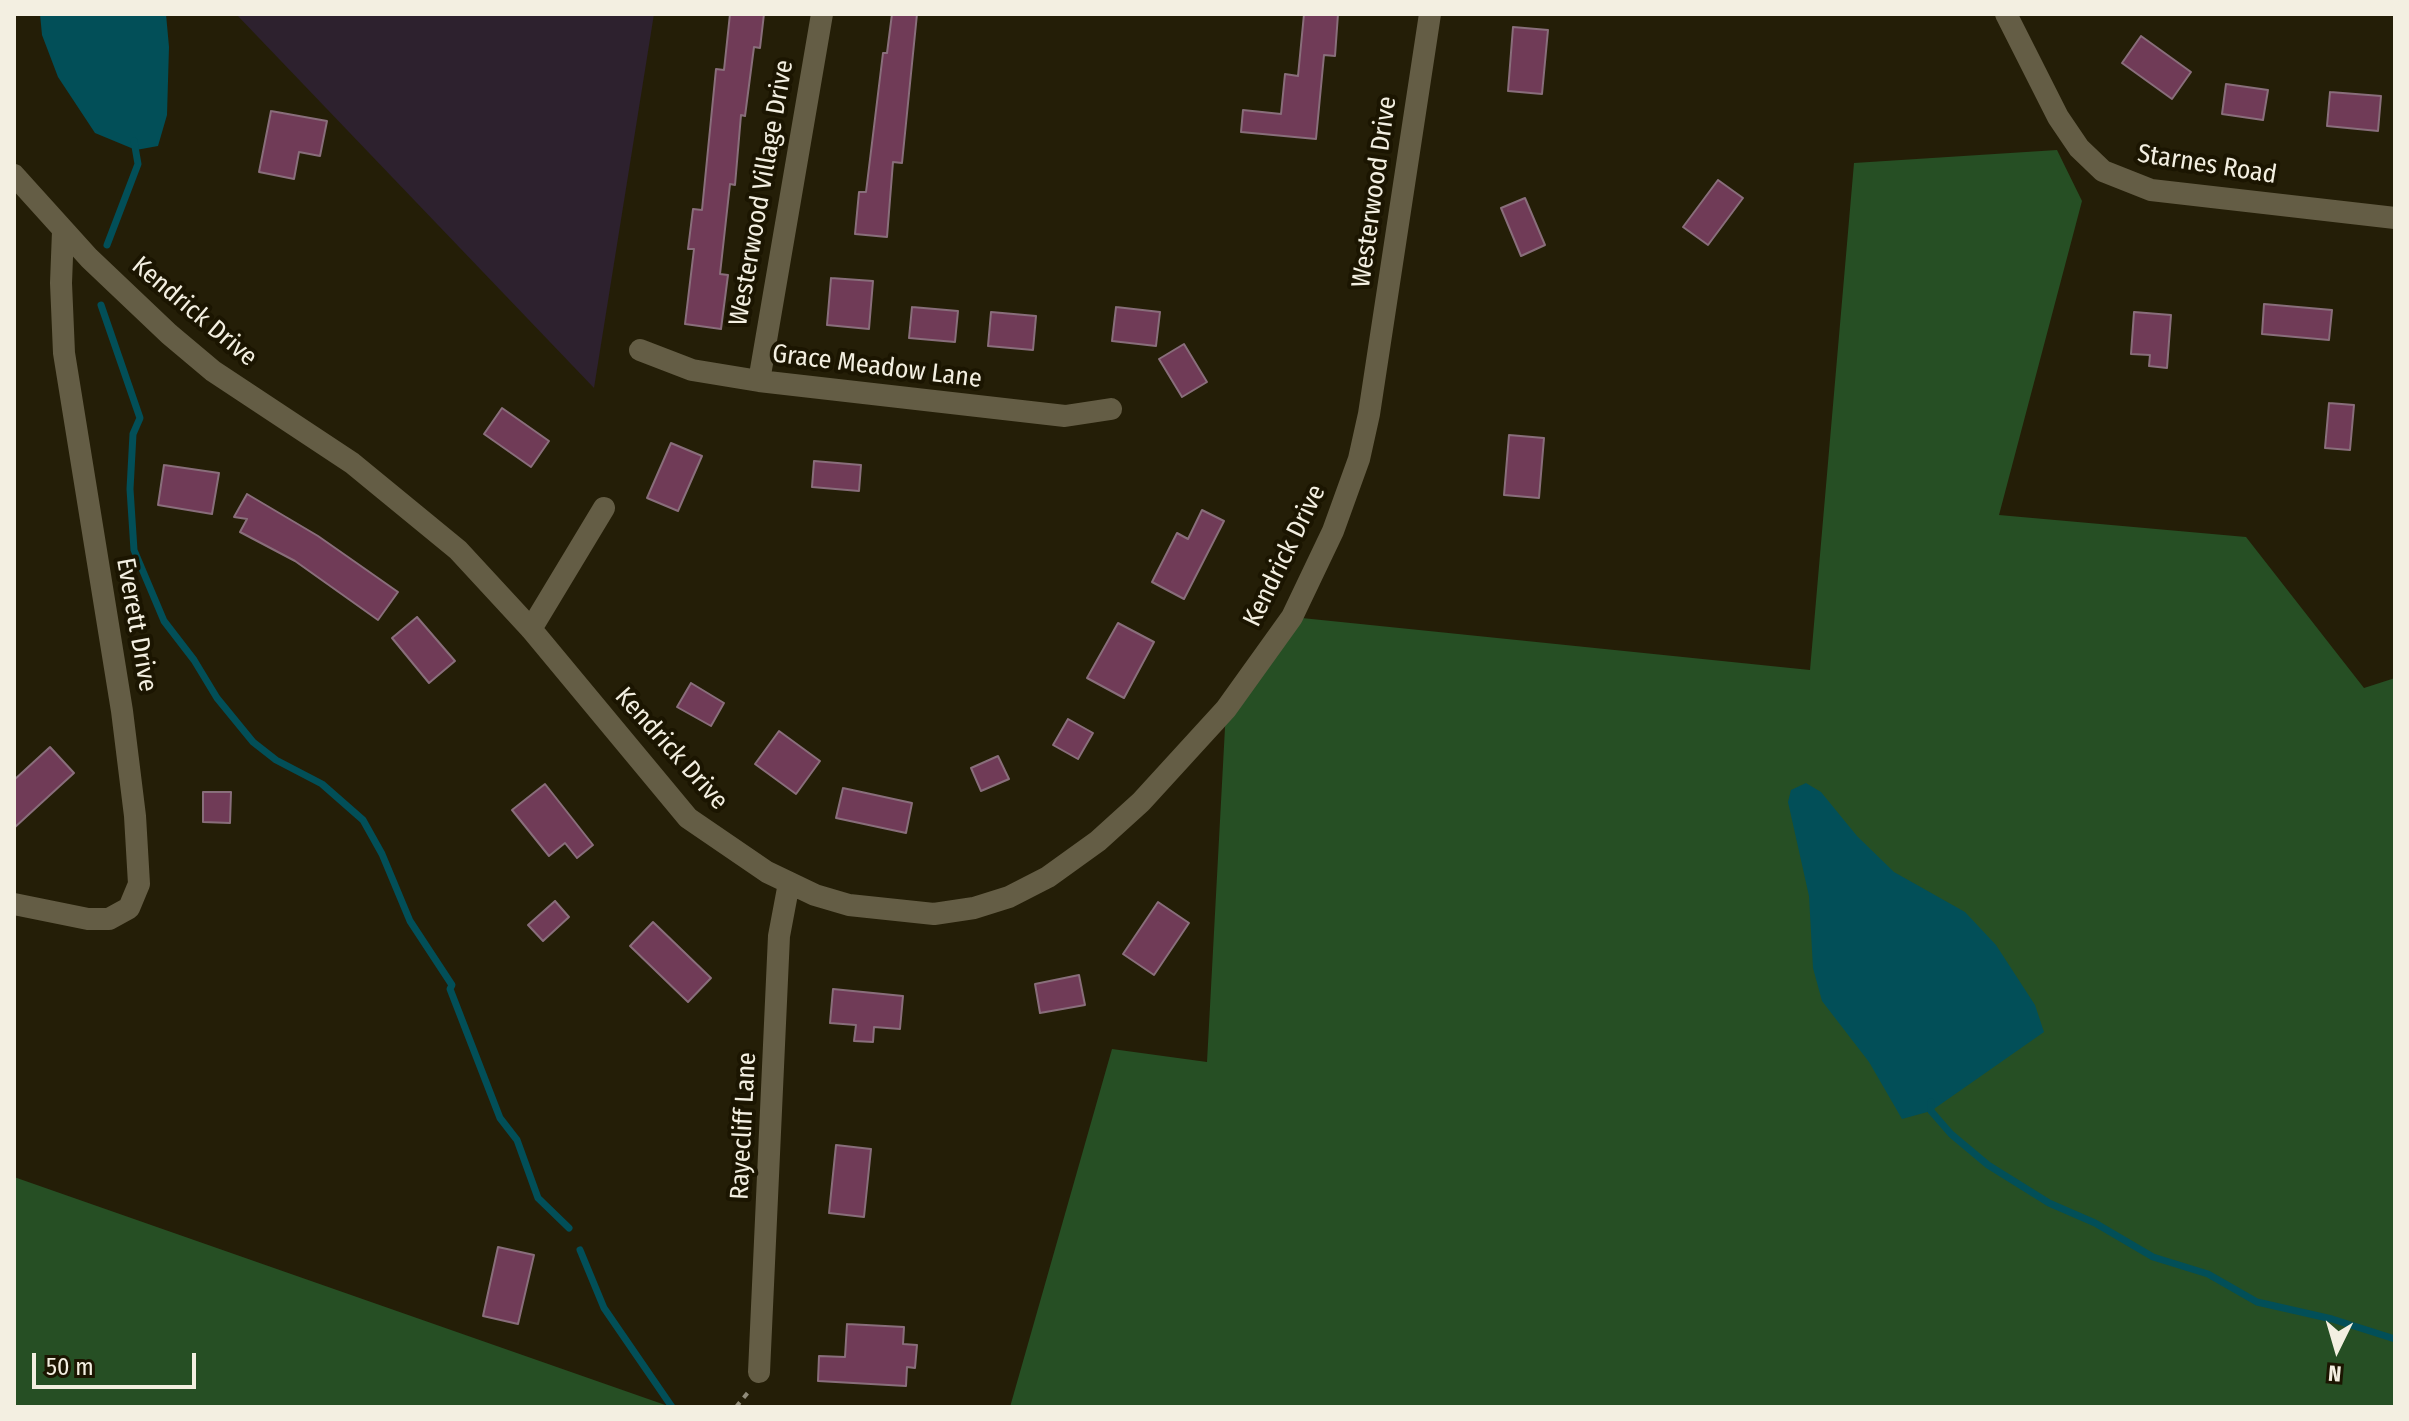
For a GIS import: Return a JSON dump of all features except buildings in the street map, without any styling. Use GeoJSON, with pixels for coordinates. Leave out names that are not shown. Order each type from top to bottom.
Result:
{"type":"FeatureCollection","features":[{"type":"Feature","properties":{"kind":"street","name":"Westerwood Village Drive"},"geometry":{"type":"LineString","coordinates":[[759,381],[822,14]]}},
{"type":"Feature","properties":{"kind":"street","name":"Westerwood Drive"},"geometry":{"type":"LineString","coordinates":[[1376,378],[1430,14]]}},
{"type":"Feature","properties":{"kind":"street","name":"Starnes Road"},"geometry":{"type":"LineString","coordinates":[[2006,14],[2041,90],[2072,138],[2092,162],[2115,177],[2151,190],[2395,218]]}},
{"type":"Feature","properties":{"kind":"street","name":"Kendrick Drive"},"geometry":{"type":"LineString","coordinates":[[14,175],[63,231],[169,334],[213,371],[352,463],[407,505],[458,550],[531,629],[688,818],[722,843],[789,883],[849,905],[934,914],[974,908],[1009,897],[1048,877],[1098,841],[1141,802],[1226,709],[1292,617],[1333,531],[1359,459],[1376,378]]}},
{"type":"Feature","properties":{"kind":"street","name":"Everett Drive"},"geometry":{"type":"LineString","coordinates":[[14,904],[88,919],[109,919],[129,908],[139,884],[135,816],[122,711],[64,353],[61,283],[63,231]]}},
{"type":"Feature","properties":{"kind":"street","name":"Grace Meadow Lane"},"geometry":{"type":"LineString","coordinates":[[640,350],[692,370],[759,381],[1065,416],[1111,409]]}},
{"type":"Feature","properties":{"kind":"street"},"geometry":{"type":"LineString","coordinates":[[531,629],[604,508]]}},
{"type":"Feature","properties":{"kind":"street","name":"Rayecliff Lane"},"geometry":{"type":"LineString","coordinates":[[759,1372],[779,936],[789,883]]}},
{"type":"Feature","properties":{"kind":"shaded area"},"geometry":{"type":"Polygon","coordinates":[[[236,14],[654,14],[594,388],[236,14]]]}},
{"type":"Feature","properties":{"kind":"green space"},"geometry":{"type":"Polygon","coordinates":[[[2057,150],[2082,201],[1999,515],[2246,537],[2364,688],[2395,678],[2395,1407],[1010,1407],[1112,1049],[1207,1062],[1226,709],[1292,617],[1810,670],[1854,163],[2057,150]]]}},
{"type":"Feature","properties":{"kind":"green space"},"geometry":{"type":"Polygon","coordinates":[[[14,1177],[671,1407],[14,1407],[14,1177]]]}},
{"type":"Feature","properties":{"kind":"water"},"geometry":{"type":"Polygon","coordinates":[[[40,14],[166,14],[169,47],[167,115],[158,146],[136,150],[95,133],[58,77],[42,35],[40,14]]]}},
{"type":"Feature","properties":{"kind":"water"},"geometry":{"type":"Polygon","coordinates":[[[1806,783],[1821,792],[1857,836],[1894,872],[1965,912],[1996,945],[2035,1005],[2044,1032],[1931,1111],[1902,1119],[1869,1062],[1822,1001],[1813,968],[1809,896],[1788,802],[1791,790],[1806,783]]]}},
{"type":"Feature","properties":{"kind":"waterway"},"geometry":{"type":"LineString","coordinates":[[107,245],[138,164],[134,141]]}},
{"type":"Feature","properties":{"kind":"waterway"},"geometry":{"type":"LineString","coordinates":[[101,305],[140,418],[133,434],[130,489],[134,550],[164,621],[194,660],[217,698],[253,742],[276,760],[322,784],[363,820],[382,854],[410,921],[452,985],[450,989],[500,1118],[517,1140],[538,1198],[569,1228]]}},
{"type":"Feature","properties":{"kind":"waterway"},"geometry":{"type":"LineString","coordinates":[[1931,1102],[1931,1111],[1951,1134],[1988,1165],[2049,1203],[2095,1223],[2153,1257],[2208,1274],[2257,1302],[2332,1319],[2395,1339]]}},
{"type":"Feature","properties":{"kind":"waterway"},"geometry":{"type":"LineString","coordinates":[[580,1250],[604,1308],[672,1407]]}}]}
